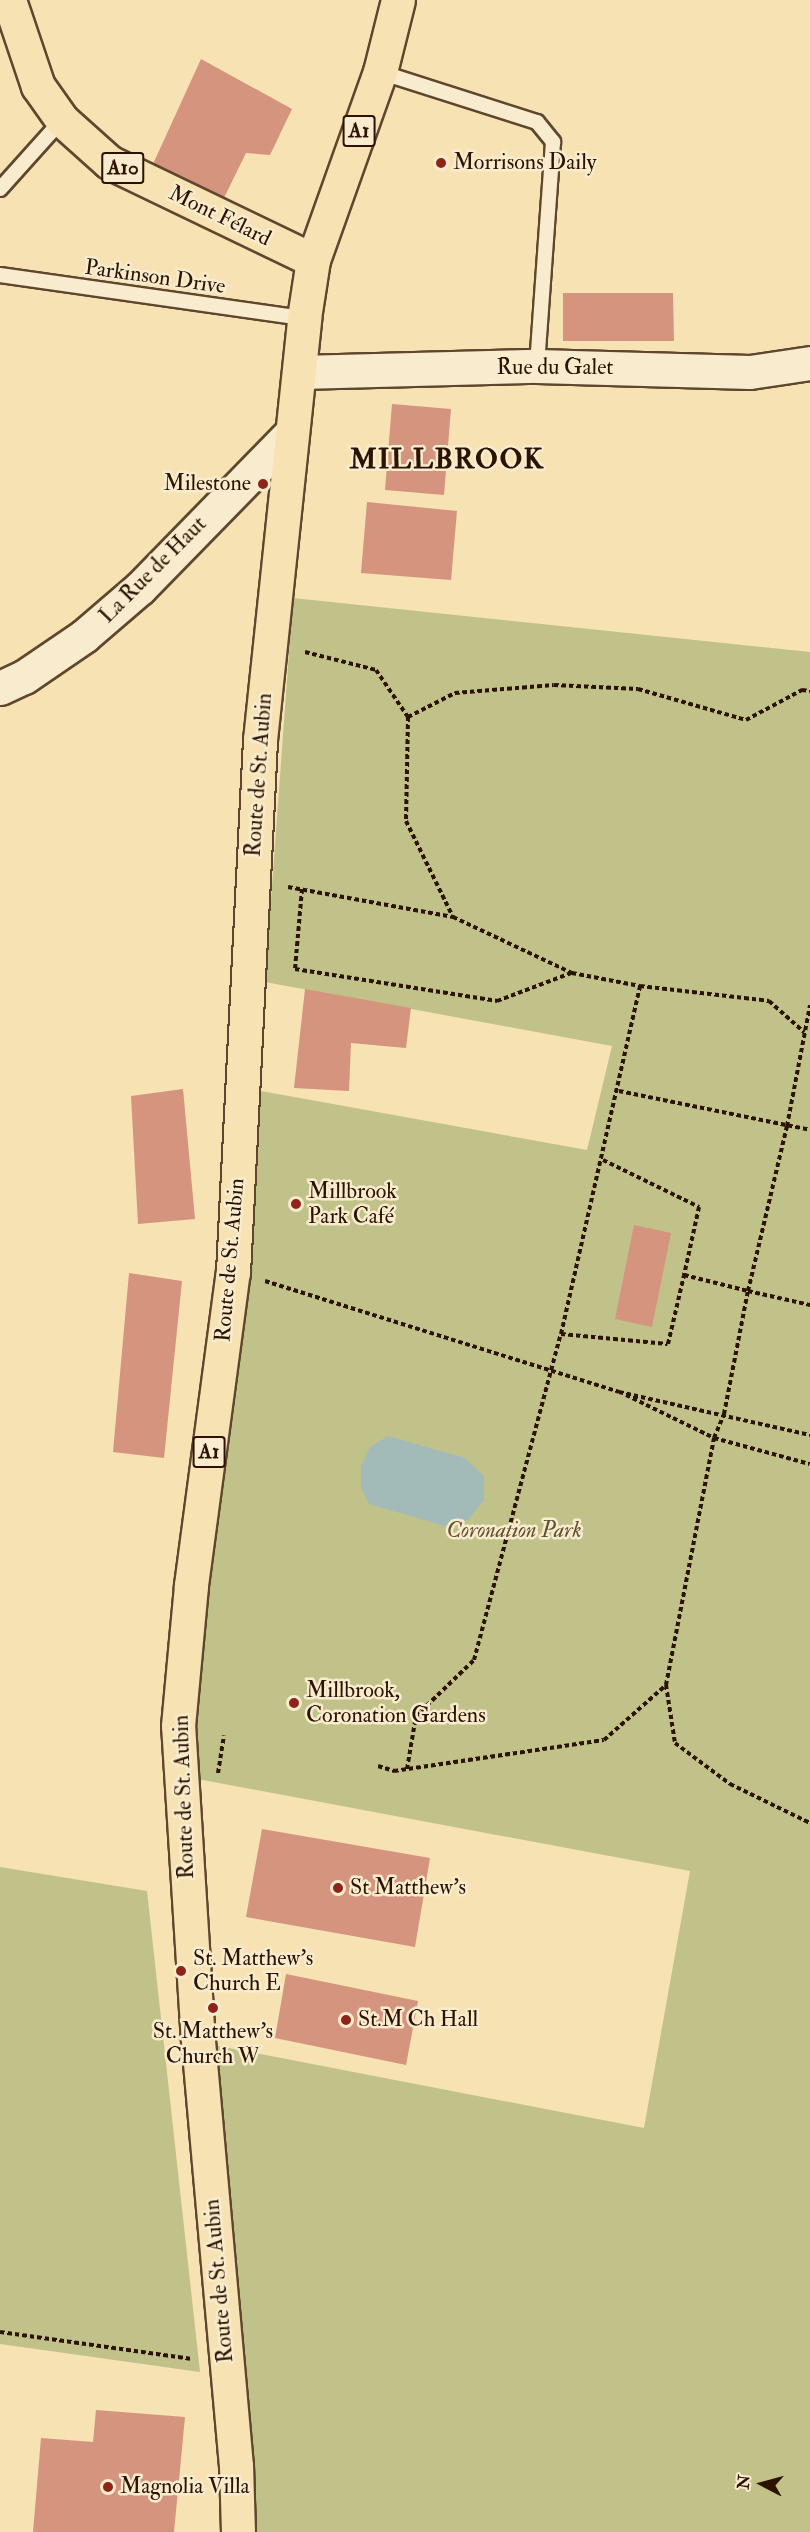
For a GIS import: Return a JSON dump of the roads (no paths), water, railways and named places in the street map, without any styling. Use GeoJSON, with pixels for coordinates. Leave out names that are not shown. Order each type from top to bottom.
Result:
{"type":"FeatureCollection","features":[{"type":"Feature","properties":{"kind":"main road","name":"Mont Félard"},"geometry":{"type":"LineString","coordinates":[[9,0],[38,86],[62,120],[109,162],[312,260]]}},
{"type":"Feature","properties":{"kind":"main road","name":"Route de St. Aubin"},"geometry":{"type":"LineString","coordinates":[[238,2532],[226,2362],[197,2031],[178,1726],[191,1585],[233,1272],[251,883],[269,650],[304,318],[312,260],[380,72],[398,0]]}},
{"type":"Feature","properties":{"kind":"main road","name":"Rue du Galet"},"geometry":{"type":"LineString","coordinates":[[300,372],[537,366],[750,372],[810,363]]}},
{"type":"Feature","properties":{"kind":"main road","name":"La Rue de Haut"},"geometry":{"type":"LineString","coordinates":[[0,688],[84,636],[140,588],[291,433]]}},
{"type":"Feature","properties":{"kind":"lane"},"geometry":{"type":"LineString","coordinates":[[380,72],[537,122],[553,142],[537,366]]}},
{"type":"Feature","properties":{"kind":"lane"},"geometry":{"type":"LineString","coordinates":[[0,189],[62,120]]}},
{"type":"Feature","properties":{"kind":"lane","name":"Parkinson Drive"},"geometry":{"type":"LineString","coordinates":[[0,274],[304,318]]}},
{"type":"Feature","properties":{"kind":"water"},"geometry":{"type":"Polygon","coordinates":[[[388,1436],[465,1458],[484,1476],[484,1500],[468,1520],[445,1526],[369,1504],[361,1488],[361,1466],[370,1447],[388,1436]]]}},
{"type":"Feature","properties":{"kind":"place","name":"Morrisons Daily"},"geometry":{"type":"Point","coordinates":[441,163]}},
{"type":"Feature","properties":{"kind":"place","name":"Milestone"},"geometry":{"type":"Point","coordinates":[263,484]}},
{"type":"Feature","properties":{"kind":"place","name":"Millbrook Park Café"},"geometry":{"type":"Point","coordinates":[296,1204]}},
{"type":"Feature","properties":{"kind":"place","name":"Millbrook, Coronation Gardens"},"geometry":{"type":"Point","coordinates":[294,1703]}},
{"type":"Feature","properties":{"kind":"place","name":"St Matthew's"},"geometry":{"type":"Point","coordinates":[338,1888]}},
{"type":"Feature","properties":{"kind":"place","name":"St. Matthew's Church E"},"geometry":{"type":"Point","coordinates":[181,1971]}},
{"type":"Feature","properties":{"kind":"place","name":"St. Matthew's Church W"},"geometry":{"type":"Point","coordinates":[213,2008]}},
{"type":"Feature","properties":{"kind":"place","name":"St.M Ch Hall"},"geometry":{"type":"Point","coordinates":[346,2020]}},
{"type":"Feature","properties":{"kind":"place","name":"Magnolia Villa"},"geometry":{"type":"Point","coordinates":[108,2487]}},
{"type":"Feature","properties":{"kind":"district","name":"MILLBROOK"},"geometry":{"type":"Point","coordinates":[447,460]}},
{"type":"Feature","properties":{"kind":"park label","name":"Coronation Park"},"geometry":{"type":"Point","coordinates":[514,1531]}}]}
